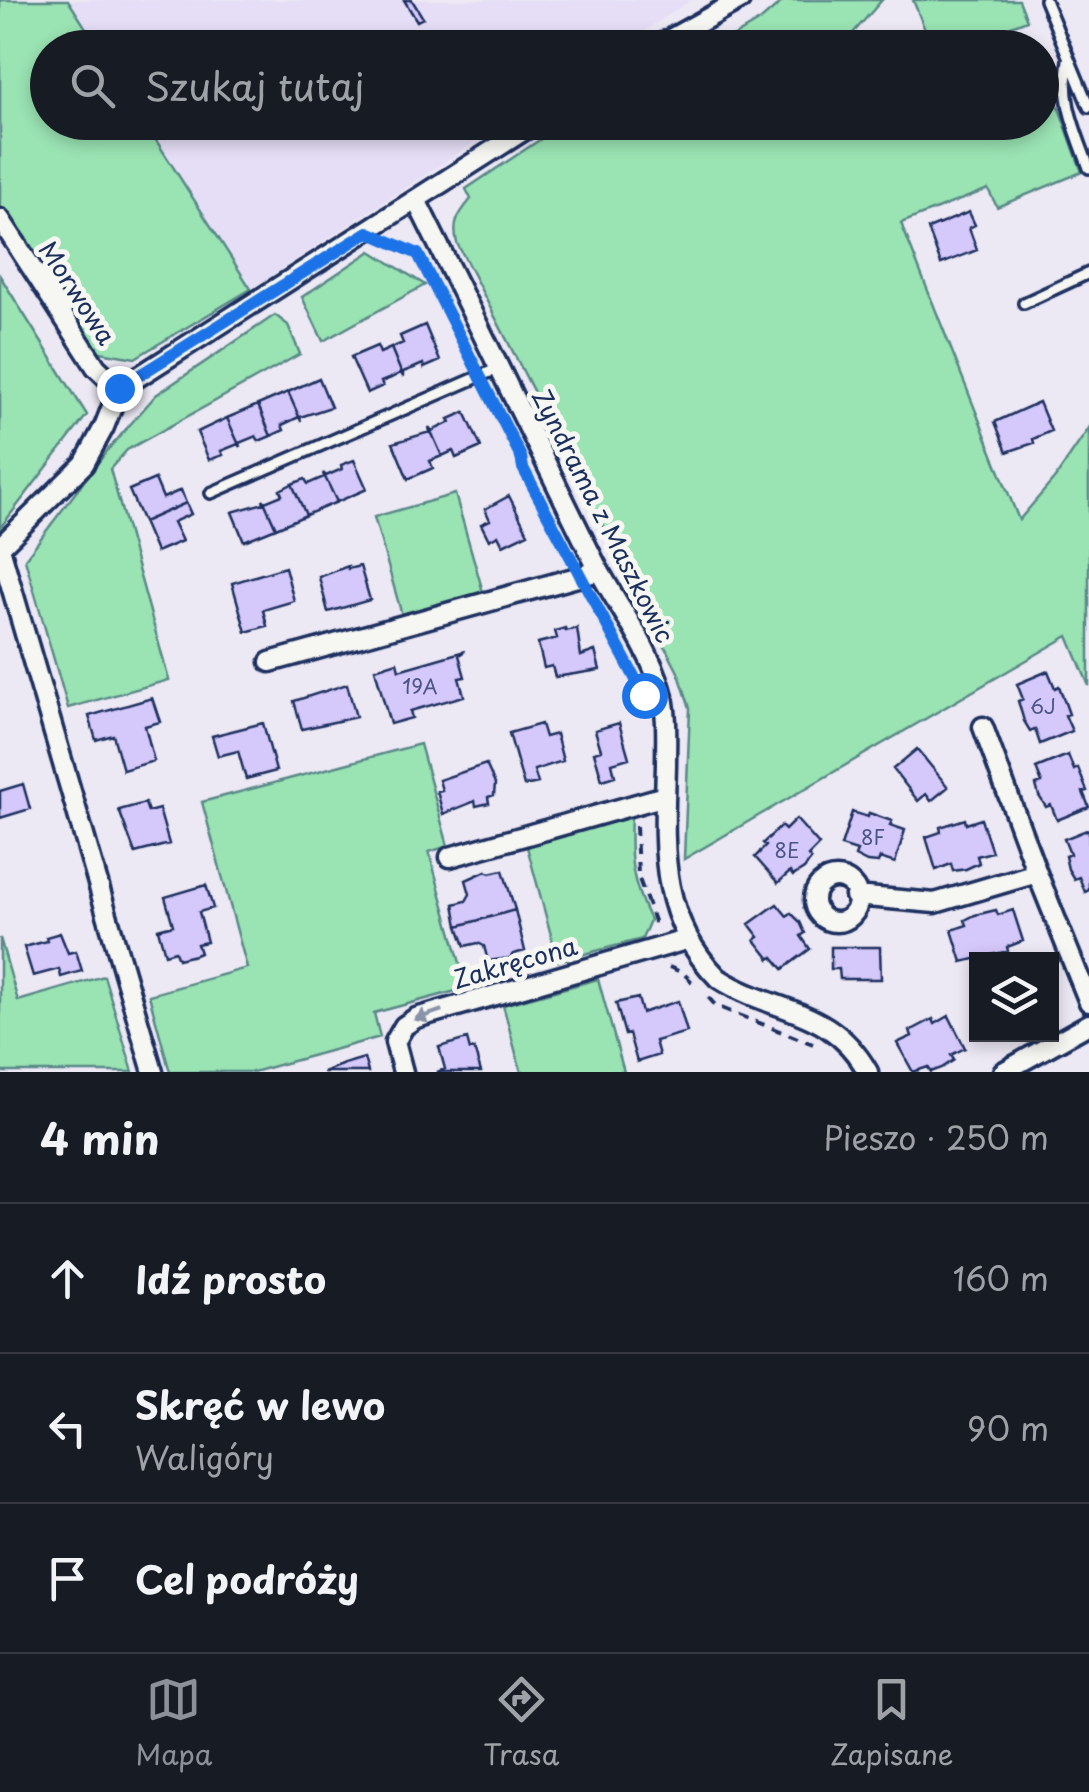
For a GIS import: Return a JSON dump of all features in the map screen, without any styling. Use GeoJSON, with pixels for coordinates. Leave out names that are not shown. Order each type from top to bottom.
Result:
{"type":"FeatureCollection","features":[{"type":"Feature","properties":{"kind":"street"},"geometry":{"type":"LineString","coordinates":[[685,30],[736,1]]}},
{"type":"Feature","properties":{"kind":"street"},"geometry":{"type":"LineString","coordinates":[[153,1072],[0,547],[84,464],[119,388],[509,140]]}},
{"type":"Feature","properties":{"kind":"street","name":"Zyndrama z Maszkowic"},"geometry":{"type":"LineString","coordinates":[[416,200],[662,691],[666,740],[664,848],[669,896],[689,939],[718,978],[820,1021],[856,1050],[868,1072]]}},
{"type":"Feature","properties":{"kind":"street","name":"Morwowa"},"geometry":{"type":"LineString","coordinates":[[0,219],[96,367],[119,388]]}},
{"type":"Feature","properties":{"kind":"street"},"geometry":{"type":"LineString","coordinates":[[270,662],[599,571]]}},
{"type":"Feature","properties":{"kind":"street"},"geometry":{"type":"LineString","coordinates":[[984,726],[1089,1002]]}},
{"type":"Feature","properties":{"kind":"street"},"geometry":{"type":"LineString","coordinates":[[450,857],[665,796]]}},
{"type":"Feature","properties":{"kind":"street"},"geometry":{"type":"LineString","coordinates":[[855,896],[936,903],[1037,873]]}},
{"type":"Feature","properties":{"kind":"street","name":"Zakręcona"},"geometry":{"type":"LineString","coordinates":[[403,1072],[395,1042],[404,1026],[416,1018],[689,939]]}},
{"type":"Feature","properties":{"kind":"street"},"geometry":{"type":"LineString","coordinates":[[1002,1072],[1089,1024]]}},
{"type":"Feature","properties":{"kind":"lane"},"geometry":{"type":"LineString","coordinates":[[1045,0],[1057,30]]}},
{"type":"Feature","properties":{"kind":"lane"},"geometry":{"type":"LineString","coordinates":[[1059,35],[1089,107]]}},
{"type":"Feature","properties":{"kind":"lane"},"geometry":{"type":"LineString","coordinates":[[1068,57],[1064,86],[1089,168]]}},
{"type":"Feature","properties":{"kind":"lane"},"geometry":{"type":"LineString","coordinates":[[1024,302],[1089,273]]}},
{"type":"Feature","properties":{"kind":"lane"},"geometry":{"type":"LineString","coordinates":[[211,492],[499,368]]}},
{"type":"Feature","properties":{"kind":"path"},"geometry":{"type":"LineString","coordinates":[[368,232],[418,254],[436,289]]}},
{"type":"Feature","properties":{"kind":"path"},"geometry":{"type":"LineString","coordinates":[[521,457],[562,546]]}},
{"type":"Feature","properties":{"kind":"path"},"geometry":{"type":"LineString","coordinates":[[597,611],[634,678]]}},
{"type":"Feature","properties":{"kind":"path"},"geometry":{"type":"LineString","coordinates":[[638,804],[634,840],[638,876],[654,921],[651,936],[665,965],[683,973],[716,1006],[822,1051]]}},
{"type":"Feature","properties":{"kind":"shaded area"},"geometry":{"type":"Polygon","coordinates":[[[68,0],[691,0],[645,30],[87,30],[68,0]]]}},
{"type":"Feature","properties":{"kind":"shaded area"},"geometry":{"type":"Polygon","coordinates":[[[156,140],[478,140],[251,289],[156,140]]]}},
{"type":"Feature","properties":{"kind":"green space"},"geometry":{"type":"Polygon","coordinates":[[[0,0],[68,0],[87,30],[30,30],[30,140],[156,140],[251,289],[135,358],[83,349],[0,214],[0,0]]]}},
{"type":"Feature","properties":{"kind":"green space"},"geometry":{"type":"Polygon","coordinates":[[[784,0],[882,0],[856,30],[744,30],[784,0]]]}},
{"type":"Feature","properties":{"kind":"green space"},"geometry":{"type":"Polygon","coordinates":[[[913,0],[1019,0],[1027,20],[1001,30],[925,30],[913,0]]]}},
{"type":"Feature","properties":{"kind":"green space"},"geometry":{"type":"Polygon","coordinates":[[[1059,108],[1082,172],[997,207],[988,189],[901,223],[1019,520],[1055,478],[1089,428],[1089,686],[1068,636],[684,859],[690,708],[679,674],[457,243],[457,220],[471,199],[466,189],[540,140],[1059,140],[1059,108]]]}},
{"type":"Feature","properties":{"kind":"green space"},"geometry":{"type":"Polygon","coordinates":[[[371,251],[425,285],[323,341],[302,297],[371,251]]]}},
{"type":"Feature","properties":{"kind":"green space"},"geometry":{"type":"Polygon","coordinates":[[[0,276],[87,415],[0,528],[0,276]]]}},
{"type":"Feature","properties":{"kind":"green space"},"geometry":{"type":"Polygon","coordinates":[[[275,315],[288,325],[300,354],[127,450],[110,469],[169,680],[68,708],[25,559],[107,451],[156,395],[275,315]]]}},
{"type":"Feature","properties":{"kind":"green space"},"geometry":{"type":"Polygon","coordinates":[[[455,494],[483,592],[402,615],[374,517],[455,494]]]}},
{"type":"Feature","properties":{"kind":"green space"},"geometry":{"type":"Polygon","coordinates":[[[420,744],[448,846],[429,852],[467,988],[374,1013],[380,1037],[253,1072],[170,1072],[149,995],[247,968],[202,802],[420,744]]]}},
{"type":"Feature","properties":{"kind":"green space"},"geometry":{"type":"Polygon","coordinates":[[[631,815],[633,869],[650,920],[642,939],[558,961],[526,843],[631,815]]]}},
{"type":"Feature","properties":{"kind":"green space"},"geometry":{"type":"Polygon","coordinates":[[[0,938],[18,1001],[104,976],[133,1072],[0,1072],[0,938]]]}},
{"type":"Feature","properties":{"kind":"green space"},"geometry":{"type":"Polygon","coordinates":[[[598,979],[624,1072],[521,1072],[503,1005],[598,979]]]}},
{"type":"Feature","properties":{"kind":"building"},"geometry":{"type":"Polygon","coordinates":[[[404,0],[412,0],[423,18],[417,21],[404,0]]]}},
{"type":"Feature","properties":{"kind":"building"},"geometry":{"type":"Polygon","coordinates":[[[969,212],[975,225],[969,228],[977,250],[941,264],[928,229],[969,212]]]}},
{"type":"Feature","properties":{"kind":"building"},"geometry":{"type":"Polygon","coordinates":[[[425,325],[440,361],[403,372],[403,377],[391,348],[403,343],[400,336],[425,325]]]}},
{"type":"Feature","properties":{"kind":"building"},"geometry":{"type":"Polygon","coordinates":[[[377,346],[380,353],[391,348],[403,377],[401,373],[367,393],[351,357],[377,346]]]}},
{"type":"Feature","properties":{"kind":"building"},"geometry":{"type":"Polygon","coordinates":[[[319,378],[331,407],[300,417],[301,421],[288,392],[319,378]]]}},
{"type":"Feature","properties":{"kind":"building"},"geometry":{"type":"Polygon","coordinates":[[[288,392],[301,421],[299,417],[282,425],[284,430],[271,436],[258,405],[288,392]]]}},
{"type":"Feature","properties":{"kind":"building"},"geometry":{"type":"Polygon","coordinates":[[[1039,402],[1051,431],[1033,439],[1034,443],[1007,452],[995,422],[1039,402]]]}},
{"type":"Feature","properties":{"kind":"building"},"geometry":{"type":"Polygon","coordinates":[[[258,405],[271,436],[259,441],[256,436],[239,443],[240,447],[227,418],[258,405]]]}},
{"type":"Feature","properties":{"kind":"building"},"geometry":{"type":"Polygon","coordinates":[[[465,412],[481,447],[456,458],[453,451],[442,456],[429,427],[432,431],[465,412]]]}},
{"type":"Feature","properties":{"kind":"building"},"geometry":{"type":"Polygon","coordinates":[[[227,418],[240,447],[238,444],[221,451],[223,455],[209,460],[197,432],[227,418]]]}},
{"type":"Feature","properties":{"kind":"building"},"geometry":{"type":"Polygon","coordinates":[[[429,427],[442,456],[430,461],[433,468],[408,479],[393,443],[430,432],[429,427]]]}},
{"type":"Feature","properties":{"kind":"building"},"geometry":{"type":"Polygon","coordinates":[[[354,460],[367,489],[337,502],[323,473],[326,476],[354,460]]]}},
{"type":"Feature","properties":{"kind":"building"},"geometry":{"type":"Polygon","coordinates":[[[323,473],[337,502],[306,515],[292,484],[305,479],[308,484],[324,477],[323,473]]]}},
{"type":"Feature","properties":{"kind":"building"},"geometry":{"type":"Polygon","coordinates":[[[155,479],[163,498],[181,490],[186,503],[143,522],[129,490],[155,479]]]}},
{"type":"Feature","properties":{"kind":"building"},"geometry":{"type":"Polygon","coordinates":[[[292,484],[306,515],[276,528],[263,499],[265,502],[282,495],[280,490],[292,484]]]}},
{"type":"Feature","properties":{"kind":"building"},"geometry":{"type":"Polygon","coordinates":[[[509,496],[528,533],[503,545],[498,535],[489,540],[481,524],[490,520],[485,509],[509,496]]]}},
{"type":"Feature","properties":{"kind":"building"},"geometry":{"type":"Polygon","coordinates":[[[263,499],[276,528],[244,541],[232,512],[264,503],[263,499]]]}},
{"type":"Feature","properties":{"kind":"building"},"geometry":{"type":"Polygon","coordinates":[[[186,503],[191,514],[173,522],[182,541],[156,552],[143,522],[186,503]]]}},
{"type":"Feature","properties":{"kind":"building"},"geometry":{"type":"Polygon","coordinates":[[[348,566],[360,566],[370,600],[328,612],[319,577],[348,566]]]}},
{"type":"Feature","properties":{"kind":"building"},"geometry":{"type":"Polygon","coordinates":[[[285,567],[294,601],[263,610],[267,626],[246,632],[232,583],[285,567]]]}},
{"type":"Feature","properties":{"kind":"building"},"geometry":{"type":"Polygon","coordinates":[[[577,628],[581,656],[595,651],[600,670],[555,677],[552,666],[544,668],[538,643],[557,638],[555,631],[577,628]]]}},
{"type":"Feature","properties":{"kind":"building"},"geometry":{"type":"Polygon","coordinates":[[[465,651],[459,655],[465,677],[459,678],[464,696],[410,711],[412,718],[390,724],[375,669],[397,662],[399,670],[465,651]]]}},
{"type":"Feature","properties":{"kind":"building"},"geometry":{"type":"Polygon","coordinates":[[[1048,671],[1055,688],[1059,686],[1072,731],[1040,744],[1035,729],[1030,731],[1024,721],[1018,701],[1023,699],[1017,684],[1048,671]]]}},
{"type":"Feature","properties":{"kind":"building"},"geometry":{"type":"Polygon","coordinates":[[[347,684],[356,717],[302,729],[294,701],[347,684]]]}},
{"type":"Feature","properties":{"kind":"building"},"geometry":{"type":"Polygon","coordinates":[[[152,698],[160,722],[145,726],[154,761],[123,770],[113,735],[96,740],[89,716],[152,698]]]}},
{"type":"Feature","properties":{"kind":"building"},"geometry":{"type":"Polygon","coordinates":[[[263,723],[276,771],[246,779],[238,751],[218,756],[212,736],[263,723]]]}},
{"type":"Feature","properties":{"kind":"building"},"geometry":{"type":"Polygon","coordinates":[[[619,723],[629,758],[612,763],[615,776],[602,780],[594,752],[601,750],[595,730],[619,723]]]}},
{"type":"Feature","properties":{"kind":"building"},"geometry":{"type":"Polygon","coordinates":[[[541,724],[545,737],[556,734],[563,761],[534,770],[538,783],[524,786],[509,733],[541,724]]]}},
{"type":"Feature","properties":{"kind":"building"},"geometry":{"type":"Polygon","coordinates":[[[917,749],[948,787],[931,801],[926,794],[918,801],[893,769],[917,749]]]}},
{"type":"Feature","properties":{"kind":"building"},"geometry":{"type":"Polygon","coordinates":[[[1068,755],[1074,770],[1078,768],[1089,807],[1057,820],[1051,805],[1046,807],[1039,796],[1036,785],[1042,783],[1036,768],[1068,755]]]}},
{"type":"Feature","properties":{"kind":"building"},"geometry":{"type":"Polygon","coordinates":[[[486,764],[495,784],[489,803],[476,806],[475,801],[443,814],[437,791],[442,790],[439,780],[486,764]]]}},
{"type":"Feature","properties":{"kind":"building"},"geometry":{"type":"Polygon","coordinates":[[[23,784],[30,809],[0,818],[0,791],[23,784]]]}},
{"type":"Feature","properties":{"kind":"building"},"geometry":{"type":"Polygon","coordinates":[[[145,803],[148,812],[159,809],[169,844],[135,853],[119,810],[145,803]]]}},
{"type":"Feature","properties":{"kind":"building"},"geometry":{"type":"Polygon","coordinates":[[[852,812],[868,817],[869,813],[905,830],[895,863],[880,858],[878,863],[867,862],[855,856],[857,851],[841,846],[852,812]]]}},
{"type":"Feature","properties":{"kind":"building"},"geometry":{"type":"Polygon","coordinates":[[[796,819],[819,845],[808,856],[811,860],[804,869],[793,876],[790,872],[778,883],[755,857],[781,826],[785,830],[796,819]]]}},
{"type":"Feature","properties":{"kind":"building"},"geometry":{"type":"Polygon","coordinates":[[[965,819],[966,824],[981,819],[992,852],[977,856],[979,863],[966,869],[953,871],[951,864],[936,870],[926,837],[941,832],[940,827],[965,819]]]}},
{"type":"Feature","properties":{"kind":"building"},"geometry":{"type":"Polygon","coordinates":[[[1089,829],[1089,890],[1085,892],[1079,877],[1074,879],[1068,869],[1065,856],[1070,854],[1064,839],[1089,829]]]}},
{"type":"Feature","properties":{"kind":"building"},"geometry":{"type":"Polygon","coordinates":[[[503,870],[515,910],[458,926],[454,904],[466,901],[470,894],[466,880],[486,871],[503,870]]]}},
{"type":"Feature","properties":{"kind":"building"},"geometry":{"type":"Polygon","coordinates":[[[206,885],[213,908],[199,912],[207,942],[197,944],[200,953],[195,955],[178,959],[175,951],[165,954],[158,929],[173,925],[165,897],[206,885]]]}},
{"type":"Feature","properties":{"kind":"building"},"geometry":{"type":"Polygon","coordinates":[[[777,904],[787,916],[791,913],[800,922],[805,933],[801,936],[810,949],[783,969],[755,940],[759,937],[749,924],[777,904]]]}},
{"type":"Feature","properties":{"kind":"building"},"geometry":{"type":"Polygon","coordinates":[[[515,910],[525,951],[488,961],[484,946],[465,946],[458,926],[515,910]]]}},
{"type":"Feature","properties":{"kind":"building"},"geometry":{"type":"Polygon","coordinates":[[[996,910],[998,915],[1013,910],[1023,941],[1004,952],[969,952],[969,960],[962,962],[952,930],[967,925],[965,920],[996,910]]]}},
{"type":"Feature","properties":{"kind":"building"},"geometry":{"type":"Polygon","coordinates":[[[60,933],[68,953],[76,951],[82,971],[61,977],[59,969],[33,976],[24,947],[60,933]]]}},
{"type":"Feature","properties":{"kind":"building"},"geometry":{"type":"Polygon","coordinates":[[[831,947],[880,947],[881,979],[840,979],[839,969],[831,969],[831,947]]]}},
{"type":"Feature","properties":{"kind":"building"},"geometry":{"type":"Polygon","coordinates":[[[638,998],[642,1013],[678,1001],[687,1032],[655,1041],[659,1055],[637,1062],[616,1003],[638,998]]]}},
{"type":"Feature","properties":{"kind":"building"},"geometry":{"type":"Polygon","coordinates":[[[949,1016],[965,1048],[951,1055],[954,1060],[942,1068],[913,1072],[897,1043],[933,1019],[935,1024],[949,1016]]]}},
{"type":"Feature","properties":{"kind":"building"},"geometry":{"type":"Polygon","coordinates":[[[467,1039],[481,1072],[437,1072],[445,1069],[439,1047],[467,1039]]]}},
{"type":"Feature","properties":{"kind":"building"},"geometry":{"type":"Polygon","coordinates":[[[364,1058],[368,1072],[323,1072],[344,1064],[364,1058]]]}},
{"type":"Feature","properties":{"kind":"route"},"geometry":{"type":"LineString","coordinates":[[119,388],[368,232],[418,254],[578,577],[644,695]]}}]}
